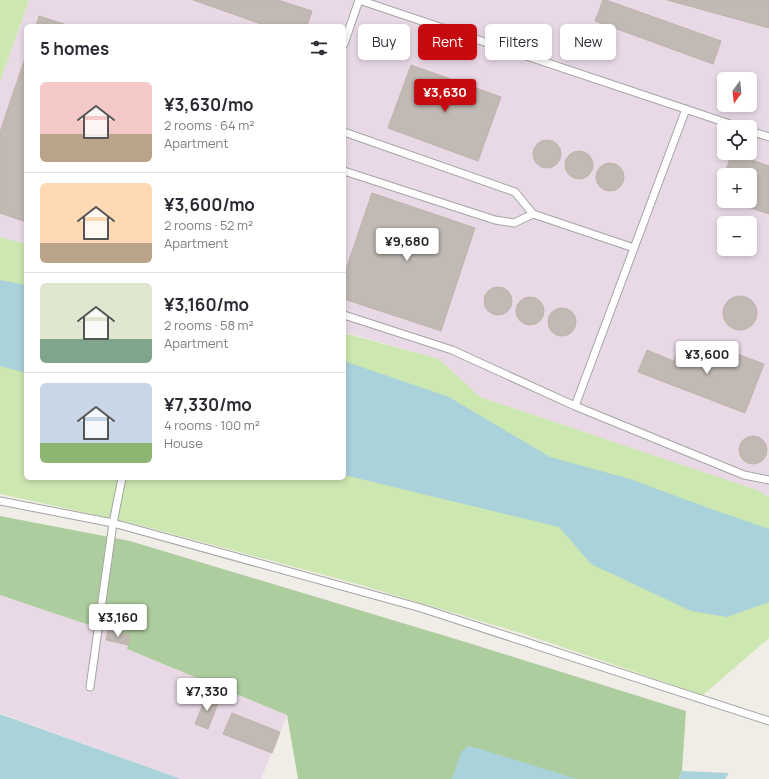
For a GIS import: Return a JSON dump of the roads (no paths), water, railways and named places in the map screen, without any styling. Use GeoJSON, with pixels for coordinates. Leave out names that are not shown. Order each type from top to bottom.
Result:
{"type":"FeatureCollection","features":[{"type":"Feature","properties":{"kind":"lane"},"geometry":{"type":"LineString","coordinates":[[346,38],[359,0],[717,120]]}},
{"type":"Feature","properties":{"kind":"lane"},"geometry":{"type":"LineString","coordinates":[[575,406],[686,110]]}},
{"type":"Feature","properties":{"kind":"lane"},"geometry":{"type":"LineString","coordinates":[[346,133],[515,192],[533,214],[634,248]]}},
{"type":"Feature","properties":{"kind":"lane"},"geometry":{"type":"LineString","coordinates":[[757,133],[769,137]]}},
{"type":"Feature","properties":{"kind":"lane"},"geometry":{"type":"LineString","coordinates":[[346,172],[495,220],[514,223],[533,214]]}},
{"type":"Feature","properties":{"kind":"lane"},"geometry":{"type":"LineString","coordinates":[[346,316],[452,350],[575,406],[744,475],[769,480]]}},
{"type":"Feature","properties":{"kind":"lane"},"geometry":{"type":"LineString","coordinates":[[90,687],[113,523],[122,480]]}},
{"type":"Feature","properties":{"kind":"lane"},"geometry":{"type":"LineString","coordinates":[[0,501],[113,523],[421,608],[769,721]]}},
{"type":"Feature","properties":{"kind":"water"},"geometry":{"type":"Polygon","coordinates":[[[0,280],[24,285],[24,372],[0,366],[0,280]]]}},
{"type":"Feature","properties":{"kind":"water"},"geometry":{"type":"Polygon","coordinates":[[[346,362],[449,397],[550,457],[630,479],[769,529],[769,602],[727,617],[691,611],[591,564],[559,527],[346,475],[346,362]]]}},
{"type":"Feature","properties":{"kind":"water"},"geometry":{"type":"Polygon","coordinates":[[[0,714],[181,779],[0,779],[0,714]]]}},
{"type":"Feature","properties":{"kind":"water"},"geometry":{"type":"Polygon","coordinates":[[[468,746],[577,779],[452,779],[461,752],[468,746]]]}},
{"type":"Feature","properties":{"kind":"water"},"geometry":{"type":"Polygon","coordinates":[[[682,771],[729,773],[725,779],[679,779],[682,771]]]}}]}
